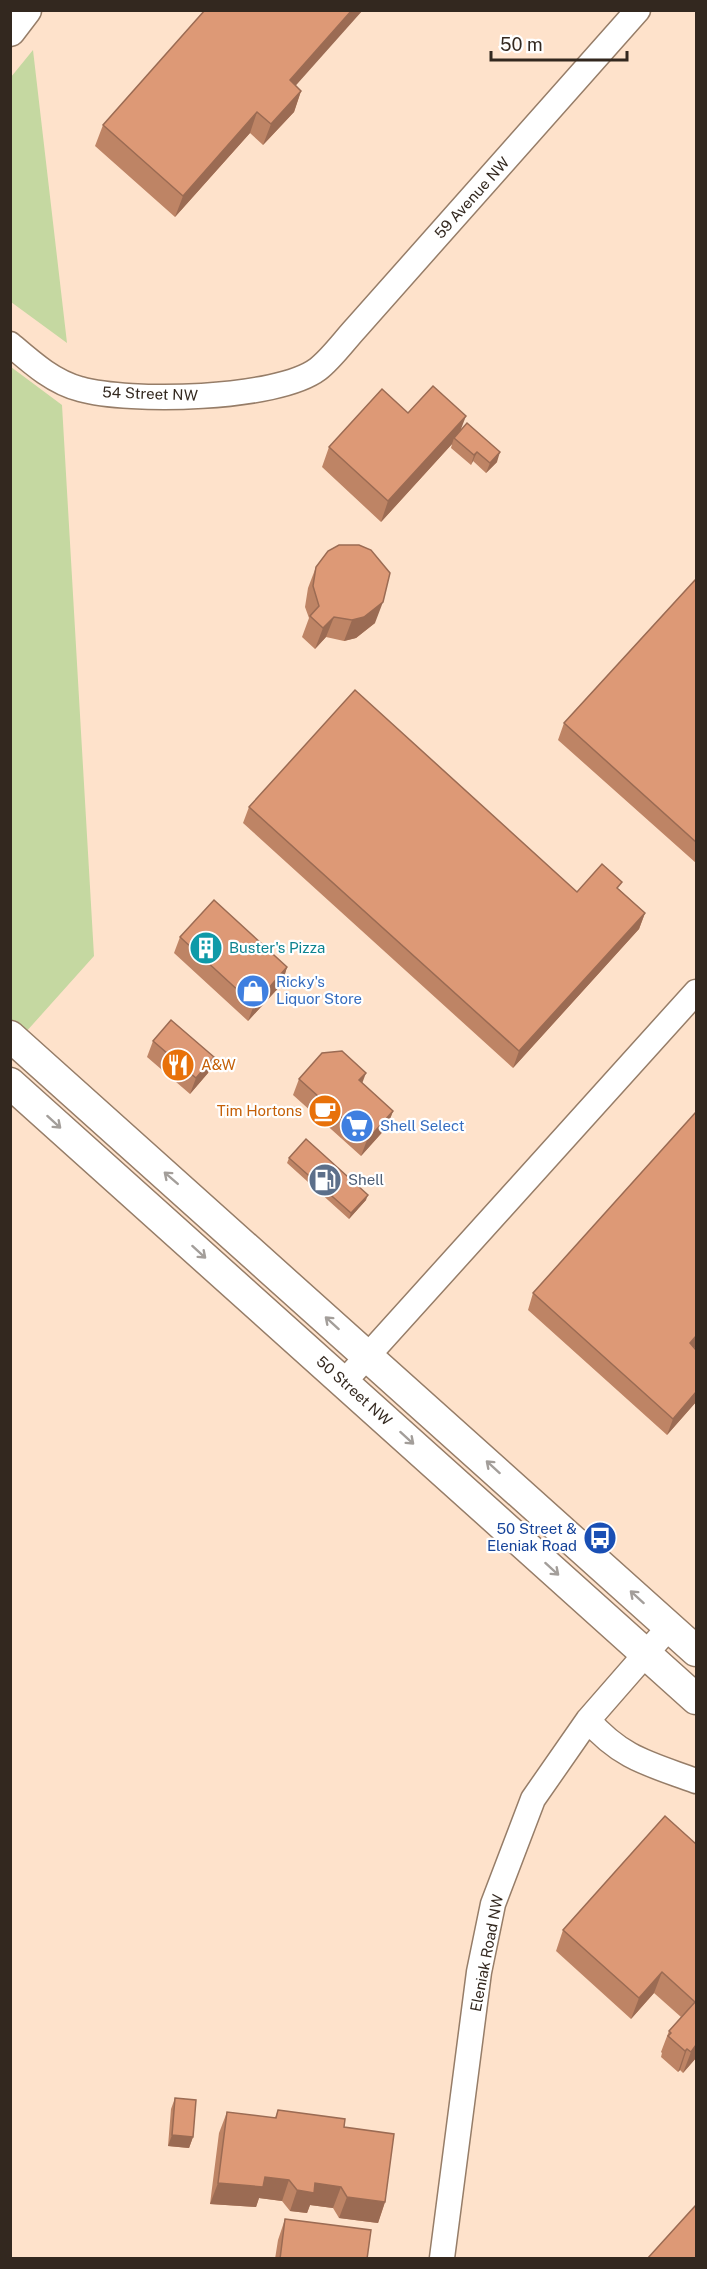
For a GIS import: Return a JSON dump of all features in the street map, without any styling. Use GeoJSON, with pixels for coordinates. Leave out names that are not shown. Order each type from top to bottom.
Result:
{"type":"FeatureCollection","features":[{"type":"Feature","properties":{"kind":"main road"},"geometry":{"type":"LineString","coordinates":[[10,31],[26,10]]}},
{"type":"Feature","properties":{"kind":"main road"},"geometry":{"type":"LineString","coordinates":[[10,1036],[368,1354],[696,1651]]}},
{"type":"Feature","properties":{"kind":"main road","name":"50 Street NW"},"geometry":{"type":"LineString","coordinates":[[10,1083],[696,1699]]}},
{"type":"Feature","properties":{"kind":"street","name":"59 Avenue NW"},"geometry":{"type":"LineString","coordinates":[[301,378],[319,369],[638,10]]}},
{"type":"Feature","properties":{"kind":"street","name":"54 Street NW"},"geometry":{"type":"LineString","coordinates":[[10,344],[47,374],[78,389],[111,395],[243,394],[301,378]]}},
{"type":"Feature","properties":{"kind":"street"},"geometry":{"type":"LineString","coordinates":[[344,1382],[696,992]]}},
{"type":"Feature","properties":{"kind":"street","name":"Eleniak Road NW"},"geometry":{"type":"LineString","coordinates":[[442,2259],[479,1972],[493,1904],[533,1799],[588,1720],[670,1626]]}},
{"type":"Feature","properties":{"kind":"street"},"geometry":{"type":"LineString","coordinates":[[588,1720],[605,1739],[628,1756],[696,1781]]}},
{"type":"Feature","properties":{"kind":"green space"},"geometry":{"type":"Polygon","coordinates":[[[33,50],[67,343],[11,302],[11,77],[33,50]]]}},
{"type":"Feature","properties":{"kind":"green space"},"geometry":{"type":"Polygon","coordinates":[[[11,367],[62,405],[94,956],[25,1033],[11,1019],[11,367]]]}},
{"type":"Feature","properties":{"kind":"building"},"geometry":{"type":"Polygon","coordinates":[[[205,10],[352,10],[290,80],[301,91],[271,124],[257,112],[183,196],[103,125],[205,10]]]}},
{"type":"Feature","properties":{"kind":"building"},"geometry":{"type":"Polygon","coordinates":[[[433,386],[466,416],[388,501],[329,447],[382,389],[408,413],[433,386]]]}},
{"type":"Feature","properties":{"kind":"building"},"geometry":{"type":"Polygon","coordinates":[[[467,423],[500,452],[490,463],[477,452],[474,455],[454,438],[467,423]]]}},
{"type":"Feature","properties":{"kind":"building"},"geometry":{"type":"Polygon","coordinates":[[[339,545],[359,545],[371,550],[390,573],[383,602],[364,617],[352,620],[334,617],[323,628],[310,616],[319,606],[313,586],[316,567],[328,551],[339,545]]]}},
{"type":"Feature","properties":{"kind":"building"},"geometry":{"type":"Polygon","coordinates":[[[696,579],[696,842],[564,723],[696,579]]]}},
{"type":"Feature","properties":{"kind":"building"},"geometry":{"type":"Polygon","coordinates":[[[355,690],[577,892],[602,864],[622,882],[617,888],[645,913],[519,1051],[249,807],[355,690]]]}},
{"type":"Feature","properties":{"kind":"building"},"geometry":{"type":"Polygon","coordinates":[[[214,900],[287,967],[254,1005],[180,937],[214,900]]]}},
{"type":"Feature","properties":{"kind":"building"},"geometry":{"type":"Polygon","coordinates":[[[171,1020],[214,1057],[196,1078],[153,1041],[171,1020]]]}},
{"type":"Feature","properties":{"kind":"building"},"geometry":{"type":"Polygon","coordinates":[[[342,1051],[366,1073],[359,1080],[393,1111],[367,1140],[299,1079],[322,1053],[342,1051]]]}},
{"type":"Feature","properties":{"kind":"building"},"geometry":{"type":"Polygon","coordinates":[[[696,1112],[696,1336],[690,1343],[696,1350],[696,1392],[673,1419],[533,1293],[696,1112]]]}},
{"type":"Feature","properties":{"kind":"building","name":"Shell"},"geometry":{"type":"Polygon","coordinates":[[[306,1139],[368,1195],[351,1213],[289,1158],[306,1139]]]}},
{"type":"Feature","properties":{"kind":"building"},"geometry":{"type":"Polygon","coordinates":[[[665,1816],[696,1844],[696,2045],[691,2052],[687,2049],[685,2051],[668,2036],[671,2033],[669,2031],[695,2002],[662,1972],[639,1998],[563,1930],[665,1816]]]}},
{"type":"Feature","properties":{"kind":"building"},"geometry":{"type":"Polygon","coordinates":[[[175,2098],[196,2100],[193,2137],[172,2135],[175,2098]]]}},
{"type":"Feature","properties":{"kind":"building"},"geometry":{"type":"Polygon","coordinates":[[[278,2110],[345,2119],[344,2127],[394,2134],[385,2202],[347,2197],[341,2187],[315,2183],[314,2193],[297,2190],[289,2180],[265,2177],[263,2187],[218,2183],[227,2112],[276,2118],[278,2110]]]}},
{"type":"Feature","properties":{"kind":"building"},"geometry":{"type":"Polygon","coordinates":[[[696,2205],[696,2259],[647,2259],[696,2205]]]}},
{"type":"Feature","properties":{"kind":"building"},"geometry":{"type":"Polygon","coordinates":[[[285,2219],[371,2230],[367,2259],[280,2259],[285,2219]]]}},
{"type":"Feature","properties":{"kind":"place","name":"Buster's Pizza"},"geometry":{"type":"Point","coordinates":[206,948]}},
{"type":"Feature","properties":{"kind":"place","name":"Ricky's Liquor Store"},"geometry":{"type":"Point","coordinates":[253,991]}},
{"type":"Feature","properties":{"kind":"place","name":"A&W"},"geometry":{"type":"Point","coordinates":[178,1065]}},
{"type":"Feature","properties":{"kind":"place","name":"Tim Hortons"},"geometry":{"type":"Point","coordinates":[325,1111]}},
{"type":"Feature","properties":{"kind":"place","name":"Shell Select"},"geometry":{"type":"Point","coordinates":[357,1126]}},
{"type":"Feature","properties":{"kind":"place","name":"Shell"},"geometry":{"type":"Point","coordinates":[325,1180]}},
{"type":"Feature","properties":{"kind":"place","name":"50 Street & Eleniak Road"},"geometry":{"type":"Point","coordinates":[600,1538]}}]}
